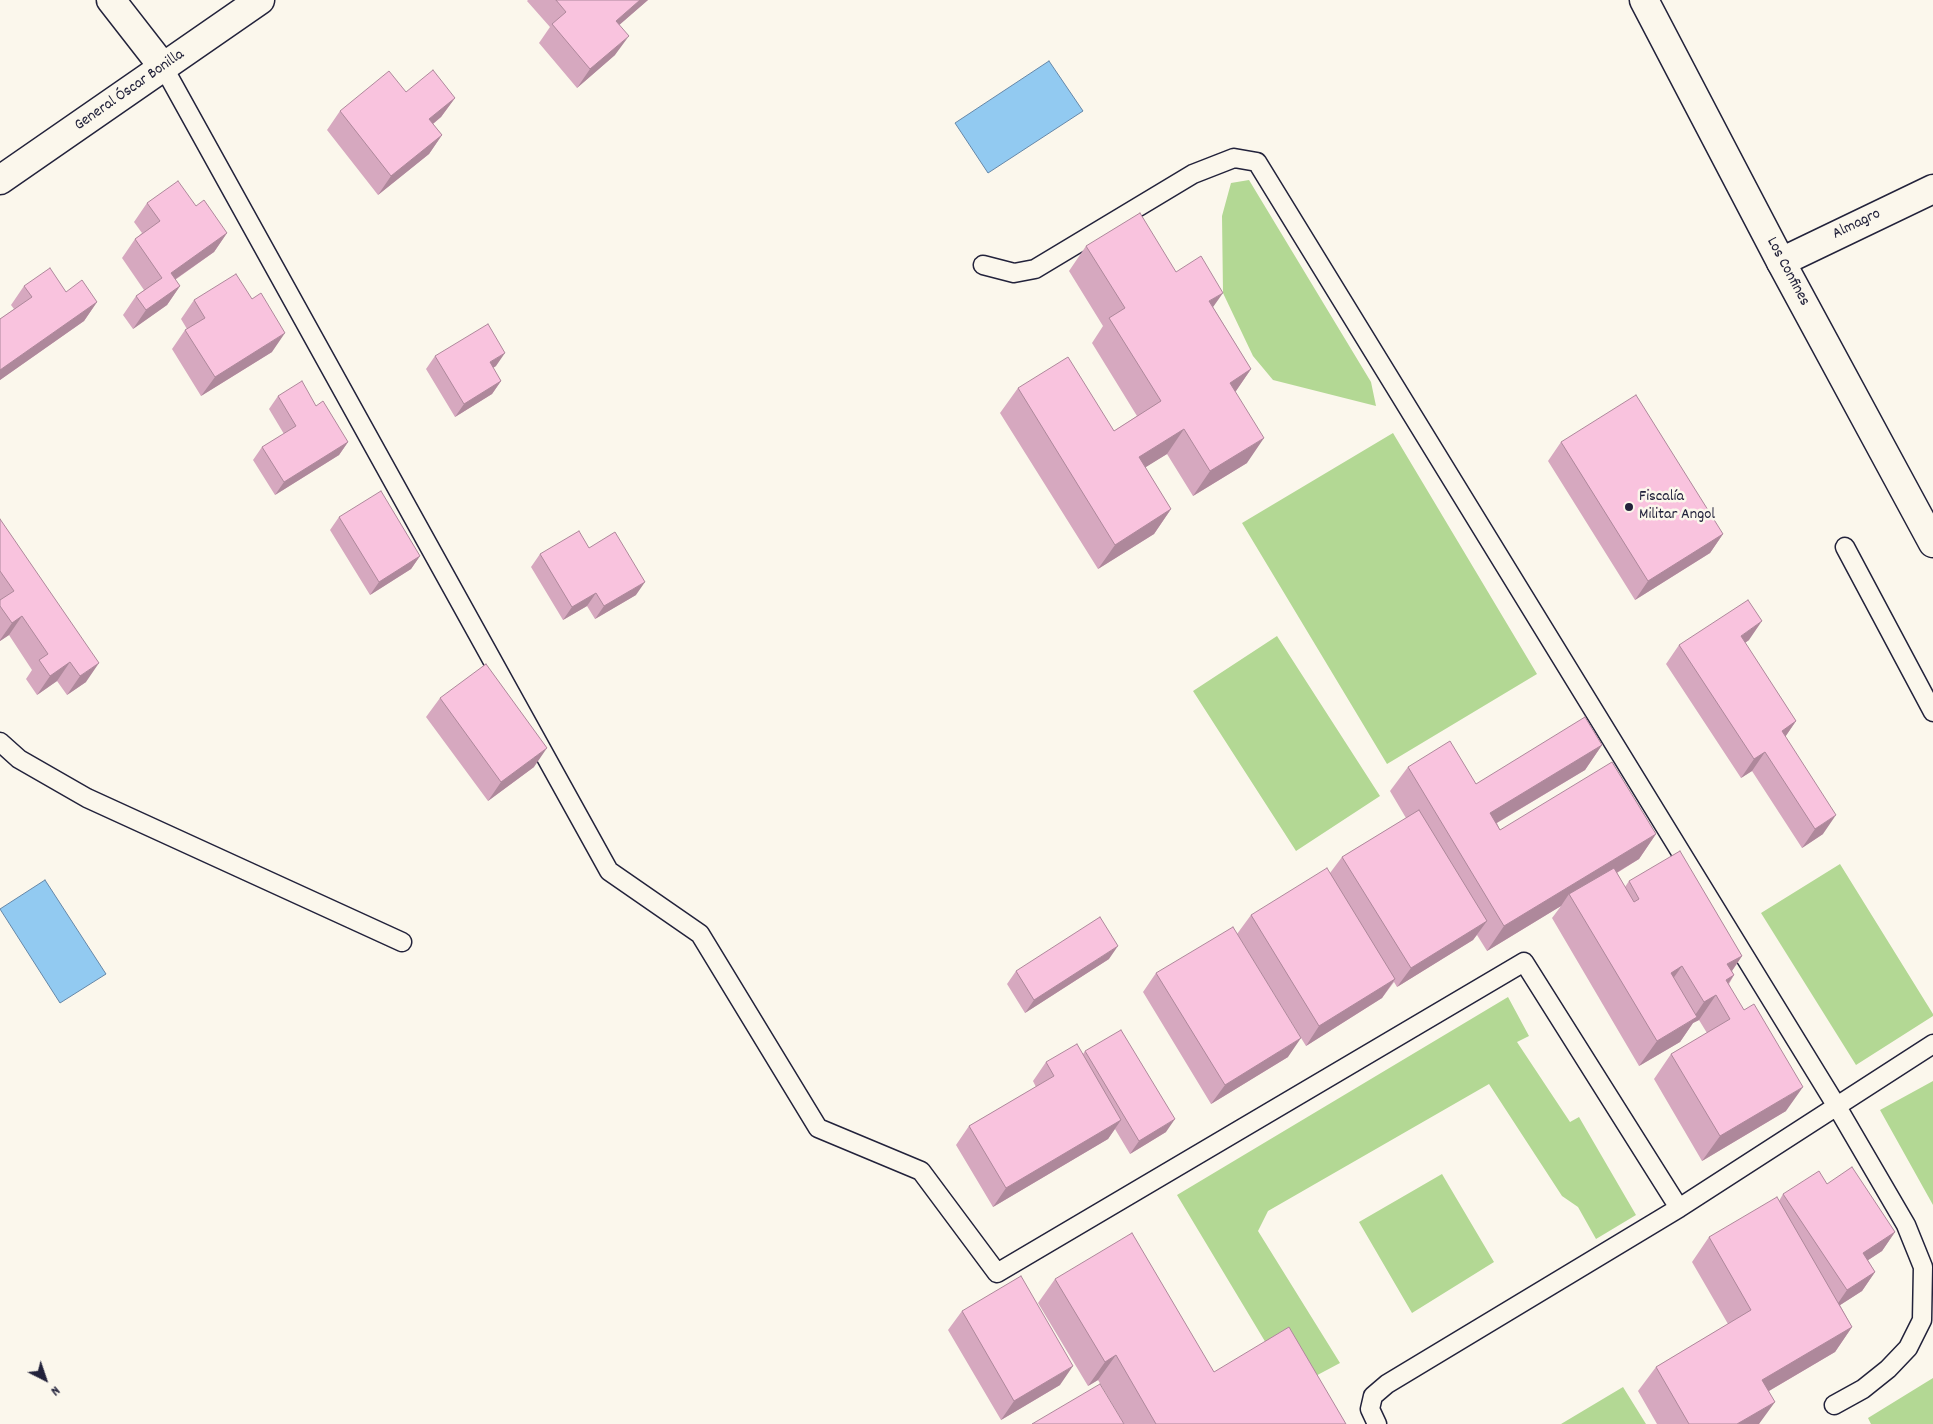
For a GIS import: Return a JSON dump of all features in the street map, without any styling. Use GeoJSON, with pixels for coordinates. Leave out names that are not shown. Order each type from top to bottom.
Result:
{"type":"FeatureCollection","features":[{"type":"Feature","properties":{"kind":"main road"},"geometry":{"type":"LineString","coordinates":[[112,0],[164,68]]}},
{"type":"Feature","properties":{"kind":"main road","name":"General Óscar Bonilla"},"geometry":{"type":"LineString","coordinates":[[0,180],[260,0]]}},
{"type":"Feature","properties":{"kind":"main road","name":"Los Confines"},"geometry":{"type":"LineString","coordinates":[[1644,0],[1781,262],[1933,543]]}},
{"type":"Feature","properties":{"kind":"main road","name":"Almagro"},"geometry":{"type":"LineString","coordinates":[[1781,262],[1933,188]]}},
{"type":"Feature","properties":{"kind":"lane"},"geometry":{"type":"LineString","coordinates":[[164,68],[609,871],[700,934],[818,1128],[921,1170],[997,1273],[1524,962],[1679,1208]]}},
{"type":"Feature","properties":{"kind":"lane"},"geometry":{"type":"LineString","coordinates":[[983,265],[1014,273],[1035,269],[1192,174],[1234,158],[1257,162],[1836,1105],[1906,1225],[1924,1267],[1922,1320],[1908,1348],[1888,1370],[1863,1389],[1834,1405]]}},
{"type":"Feature","properties":{"kind":"lane"},"geometry":{"type":"LineString","coordinates":[[1845,547],[1933,712]]}},
{"type":"Feature","properties":{"kind":"lane"},"geometry":{"type":"LineString","coordinates":[[0,742],[19,759],[87,798],[402,942]]}},
{"type":"Feature","properties":{"kind":"lane"},"geometry":{"type":"LineString","coordinates":[[1377,1424],[1370,1409],[1373,1396],[1387,1384],[1679,1208],[1933,1044]]}},
{"type":"Feature","properties":{"kind":"green space"},"geometry":{"type":"Polygon","coordinates":[[[1249,180],[1371,382],[1376,406],[1273,380],[1253,356],[1223,293],[1222,216],[1231,183],[1249,180]]]}},
{"type":"Feature","properties":{"kind":"green space"},"geometry":{"type":"Polygon","coordinates":[[[1393,433],[1537,674],[1387,764],[1242,523],[1393,433]]]}},
{"type":"Feature","properties":{"kind":"green space"},"geometry":{"type":"Polygon","coordinates":[[[1277,636],[1380,796],[1296,851],[1193,691],[1277,636]]]}},
{"type":"Feature","properties":{"kind":"green space"},"geometry":{"type":"Polygon","coordinates":[[[1840,864],[1933,1014],[1933,1016],[1856,1065],[1761,913],[1840,864]]]}},
{"type":"Feature","properties":{"kind":"green space"},"geometry":{"type":"Polygon","coordinates":[[[1508,997],[1529,1036],[1517,1042],[1570,1122],[1579,1117],[1636,1215],[1596,1239],[1578,1207],[1562,1196],[1489,1084],[1268,1211],[1258,1231],[1340,1363],[1293,1388],[1177,1195],[1508,997]]]}},
{"type":"Feature","properties":{"kind":"green space"},"geometry":{"type":"Polygon","coordinates":[[[1933,1081],[1933,1205],[1880,1110],[1933,1081]]]}},
{"type":"Feature","properties":{"kind":"green space"},"geometry":{"type":"Polygon","coordinates":[[[1442,1174],[1494,1262],[1412,1313],[1359,1222],[1442,1174]]]}},
{"type":"Feature","properties":{"kind":"green space"},"geometry":{"type":"Polygon","coordinates":[[[1933,1378],[1933,1424],[1871,1424],[1868,1418],[1933,1378]]]}},
{"type":"Feature","properties":{"kind":"green space"},"geometry":{"type":"Polygon","coordinates":[[[1623,1387],[1646,1424],[1561,1424],[1623,1387]]]}},
{"type":"Feature","properties":{"kind":"water"},"geometry":{"type":"Polygon","coordinates":[[[1049,61],[1083,111],[988,173],[955,123],[1049,61]]]}},
{"type":"Feature","properties":{"kind":"water"},"geometry":{"type":"Polygon","coordinates":[[[45,880],[106,974],[60,1003],[0,909],[45,880]]]}},
{"type":"Feature","properties":{"kind":"building"},"geometry":{"type":"Polygon","coordinates":[[[556,0],[640,0],[616,21],[629,36],[590,69],[552,24],[566,12],[556,0]]]}},
{"type":"Feature","properties":{"kind":"building"},"geometry":{"type":"Polygon","coordinates":[[[433,70],[455,98],[429,119],[442,135],[391,176],[340,111],[389,71],[406,92],[433,70]]]}},
{"type":"Feature","properties":{"kind":"building"},"geometry":{"type":"Polygon","coordinates":[[[178,181],[196,206],[204,200],[227,233],[171,273],[180,286],[146,310],[136,296],[162,278],[135,239],[160,221],[147,203],[178,181]]]}},
{"type":"Feature","properties":{"kind":"building"},"geometry":{"type":"Polygon","coordinates":[[[1140,213],[1176,272],[1201,256],[1223,293],[1209,301],[1251,369],[1230,383],[1264,438],[1210,471],[1184,429],[1139,457],[1171,509],[1115,545],[1018,388],[1068,357],[1114,431],[1161,401],[1109,318],[1125,308],[1086,246],[1140,213]]]}},
{"type":"Feature","properties":{"kind":"building"},"geometry":{"type":"Polygon","coordinates":[[[50,268],[66,292],[82,280],[97,302],[0,370],[0,319],[32,297],[24,286],[50,268]]]}},
{"type":"Feature","properties":{"kind":"building"},"geometry":{"type":"Polygon","coordinates":[[[236,274],[252,299],[261,293],[285,333],[215,377],[185,330],[205,318],[194,300],[236,274]]]}},
{"type":"Feature","properties":{"kind":"building"},"geometry":{"type":"Polygon","coordinates":[[[488,324],[505,353],[490,362],[501,381],[464,404],[435,356],[488,324]]]}},
{"type":"Feature","properties":{"kind":"building"},"geometry":{"type":"Polygon","coordinates":[[[302,381],[316,406],[323,401],[348,442],[284,482],[262,447],[296,426],[278,396],[302,381]]]}},
{"type":"Feature","properties":{"kind":"building","name":"Fiscalía Militar Angol"},"geometry":{"type":"Polygon","coordinates":[[[1636,395],[1723,534],[1648,581],[1561,442],[1636,395]]]}},
{"type":"Feature","properties":{"kind":"building"},"geometry":{"type":"Polygon","coordinates":[[[381,491],[420,556],[379,582],[339,517],[381,491]]]}},
{"type":"Feature","properties":{"kind":"building"},"geometry":{"type":"Polygon","coordinates":[[[0,519],[99,663],[80,676],[70,662],[50,676],[39,660],[48,654],[22,616],[12,623],[0,606],[0,600],[14,591],[0,571],[0,519]]]}},
{"type":"Feature","properties":{"kind":"building"},"geometry":{"type":"Polygon","coordinates":[[[579,531],[589,548],[615,532],[645,582],[604,606],[596,593],[572,607],[540,554],[579,531]]]}},
{"type":"Feature","properties":{"kind":"building"},"geometry":{"type":"Polygon","coordinates":[[[1748,600],[1762,621],[1741,636],[1796,721],[1782,731],[1836,815],[1815,829],[1765,752],[1754,759],[1679,645],[1748,600]]]}},
{"type":"Feature","properties":{"kind":"building"},"geometry":{"type":"Polygon","coordinates":[[[486,664],[547,748],[501,782],[440,698],[486,664]]]}},
{"type":"Feature","properties":{"kind":"building"},"geometry":{"type":"Polygon","coordinates":[[[1585,717],[1602,745],[1490,813],[1500,830],[1612,762],[1656,834],[1504,926],[1408,767],[1450,741],[1476,784],[1585,717]]]}},
{"type":"Feature","properties":{"kind":"building"},"geometry":{"type":"Polygon","coordinates":[[[1419,810],[1487,921],[1411,968],[1342,857],[1419,810]]]}},
{"type":"Feature","properties":{"kind":"building"},"geometry":{"type":"Polygon","coordinates":[[[1680,851],[1742,956],[1727,964],[1734,975],[1726,980],[1744,1010],[1754,1004],[1803,1087],[1720,1136],[1671,1054],[1730,1019],[1716,995],[1704,1002],[1682,966],[1671,973],[1697,1017],[1657,1041],[1569,894],[1614,868],[1634,902],[1639,899],[1629,881],[1680,851]]]}},
{"type":"Feature","properties":{"kind":"building"},"geometry":{"type":"Polygon","coordinates":[[[1327,868],[1395,979],[1319,1026],[1251,915],[1327,868]]]}},
{"type":"Feature","properties":{"kind":"building"},"geometry":{"type":"Polygon","coordinates":[[[1100,917],[1118,946],[1034,1000],[1016,971],[1100,917]]]}},
{"type":"Feature","properties":{"kind":"building"},"geometry":{"type":"Polygon","coordinates":[[[1233,927],[1301,1038],[1225,1085],[1156,973],[1233,927]]]}},
{"type":"Feature","properties":{"kind":"building"},"geometry":{"type":"Polygon","coordinates":[[[1121,1030],[1175,1119],[1139,1141],[1085,1051],[1121,1030]]]}},
{"type":"Feature","properties":{"kind":"building"},"geometry":{"type":"Polygon","coordinates":[[[1077,1044],[1121,1120],[1006,1188],[969,1126],[1054,1076],[1046,1062],[1077,1044]]]}},
{"type":"Feature","properties":{"kind":"building"},"geometry":{"type":"Polygon","coordinates":[[[1852,1167],[1895,1232],[1863,1253],[1875,1272],[1847,1290],[1783,1194],[1819,1171],[1827,1184],[1852,1167]]]}},
{"type":"Feature","properties":{"kind":"building"},"geometry":{"type":"Polygon","coordinates":[[[1777,1197],[1852,1327],[1762,1380],[1775,1402],[1737,1424],[1689,1424],[1656,1367],[1751,1310],[1709,1237],[1777,1197]]]}},
{"type":"Feature","properties":{"kind":"building"},"geometry":{"type":"Polygon","coordinates":[[[1132,1233],[1214,1372],[1289,1327],[1346,1424],[1156,1424],[1116,1355],[1105,1362],[1055,1279],[1132,1233]]]}},
{"type":"Feature","properties":{"kind":"building"},"geometry":{"type":"Polygon","coordinates":[[[1021,1276],[1073,1366],[1014,1401],[962,1311],[1021,1276]]]}},
{"type":"Feature","properties":{"kind":"building"},"geometry":{"type":"Polygon","coordinates":[[[1100,1384],[1124,1424],[1032,1424],[1100,1384]]]}},
{"type":"Feature","properties":{"kind":"place","name":"Fiscalía Militar Angol"},"geometry":{"type":"Point","coordinates":[1629,507]}}]}
